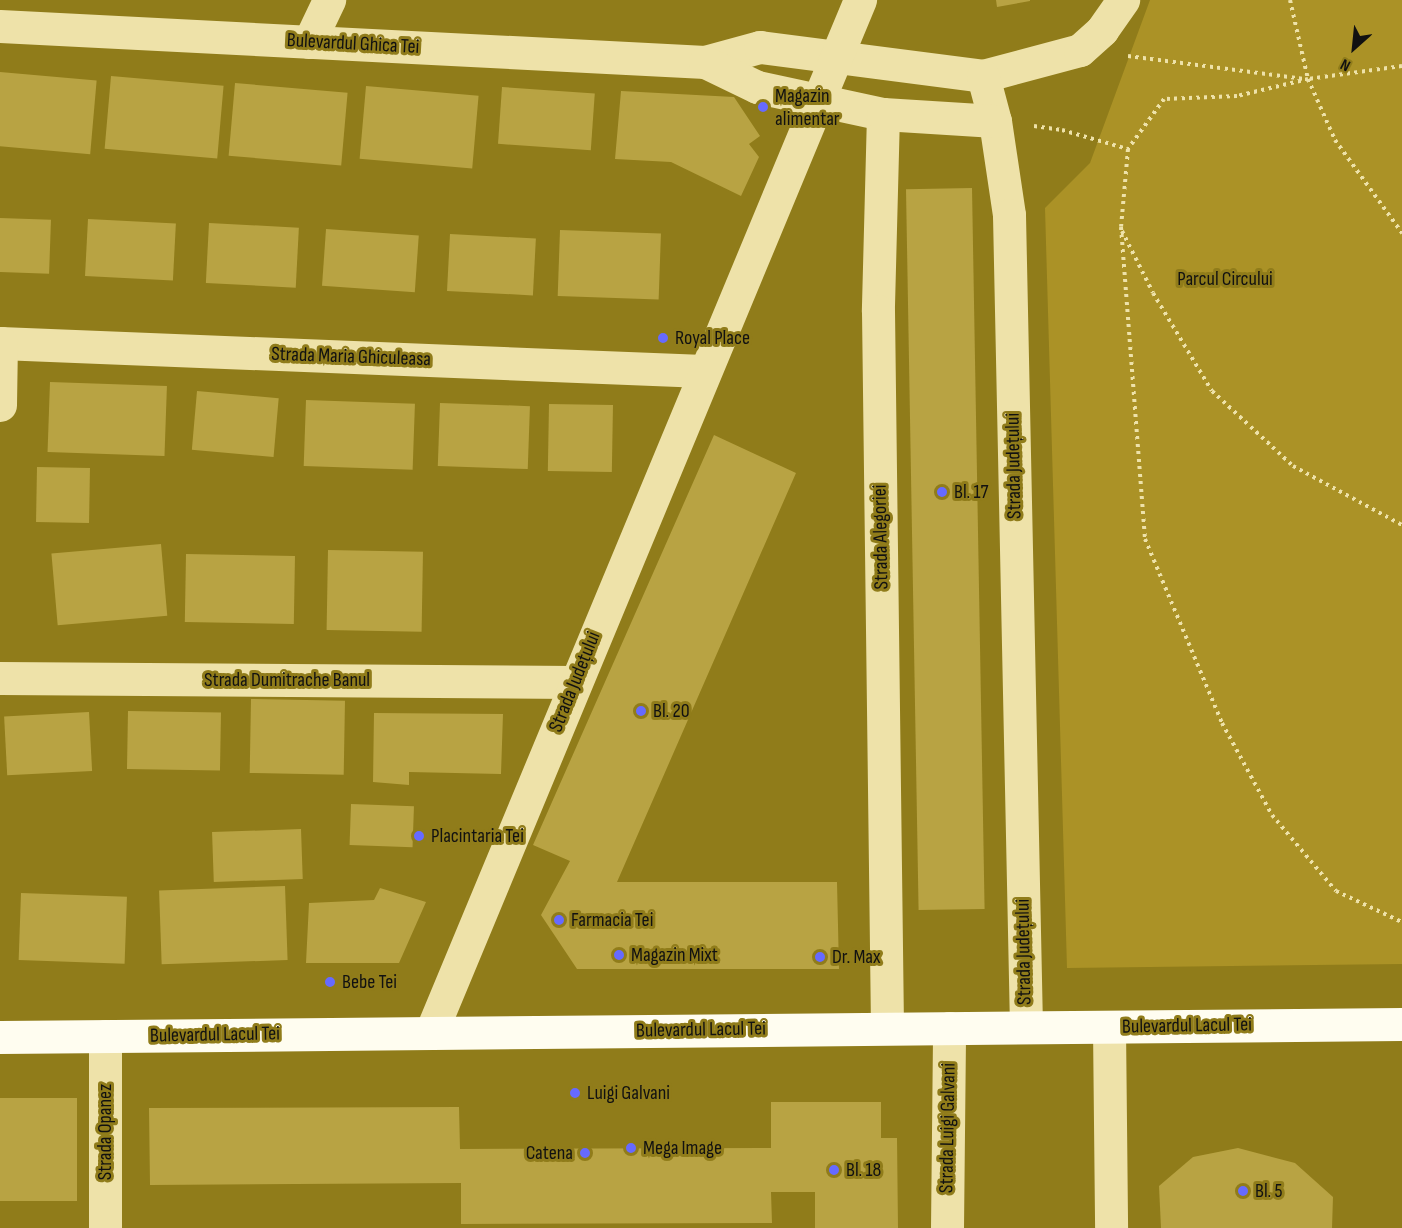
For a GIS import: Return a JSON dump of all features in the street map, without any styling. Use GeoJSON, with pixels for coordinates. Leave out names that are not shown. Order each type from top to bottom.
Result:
{"type":"FeatureCollection","features":[{"type":"Feature","properties":{"kind":"main road","name":"Bulevardul Lacul Tei"},"geometry":{"type":"LineString","coordinates":[[0,1037],[1402,1024]]}},
{"type":"Feature","properties":{"kind":"street"},"geometry":{"type":"LineString","coordinates":[[309,42],[329,0]]}},
{"type":"Feature","properties":{"kind":"street","name":"Strada Județului"},"geometry":{"type":"LineString","coordinates":[[431,1032],[703,371],[860,0]]}},
{"type":"Feature","properties":{"kind":"street"},"geometry":{"type":"LineString","coordinates":[[983,75],[1080,50],[1102,30],[1123,0]]}},
{"type":"Feature","properties":{"kind":"street","name":"Bulevardul Ghica Tei"},"geometry":{"type":"LineString","coordinates":[[0,26],[705,62],[760,47],[983,75]]}},
{"type":"Feature","properties":{"kind":"street","name":"Bulevardul Ghica Tei"},"geometry":{"type":"LineString","coordinates":[[705,62],[757,87],[817,100]]}},
{"type":"Feature","properties":{"kind":"street","name":"Strada Județului"},"geometry":{"type":"LineString","coordinates":[[983,75],[995,121],[1009,214],[1026,1027]]}},
{"type":"Feature","properties":{"kind":"street"},"geometry":{"type":"LineString","coordinates":[[817,100],[883,114],[995,121]]}},
{"type":"Feature","properties":{"kind":"street","name":"Strada Alegoriei"},"geometry":{"type":"LineString","coordinates":[[883,114],[878,311],[887,1028]]}},
{"type":"Feature","properties":{"kind":"street"},"geometry":{"type":"LineString","coordinates":[[0,405],[1,343]]}},
{"type":"Feature","properties":{"kind":"street","name":"Strada Maria Ghiculeasa"},"geometry":{"type":"LineString","coordinates":[[1,343],[703,371]]}},
{"type":"Feature","properties":{"kind":"street","name":"Strada Dumitrache Banul"},"geometry":{"type":"LineString","coordinates":[[0,678],[574,682]]}},
{"type":"Feature","properties":{"kind":"street"},"geometry":{"type":"LineString","coordinates":[[1109,1027],[1111,1228]]}},
{"type":"Feature","properties":{"kind":"street","name":"Strada Luigi Galvani"},"geometry":{"type":"LineString","coordinates":[[947,1228],[949,1028]]}},
{"type":"Feature","properties":{"kind":"street","name":"Strada Opanez"},"geometry":{"type":"LineString","coordinates":[[105,1036],[105,1228]]}},
{"type":"Feature","properties":{"kind":"path"},"geometry":{"type":"LineString","coordinates":[[1290,0],[1308,79],[1335,140],[1402,233]]}},
{"type":"Feature","properties":{"kind":"path"},"geometry":{"type":"LineString","coordinates":[[1080,50],[1308,79]]}},
{"type":"Feature","properties":{"kind":"path"},"geometry":{"type":"LineString","coordinates":[[1402,66],[1308,79],[1237,96],[1164,99],[1128,149],[1121,227],[1145,539],[1222,723],[1272,815],[1336,891],[1402,922]]}},
{"type":"Feature","properties":{"kind":"path"},"geometry":{"type":"LineString","coordinates":[[995,121],[1062,130],[1128,149]]}},
{"type":"Feature","properties":{"kind":"path"},"geometry":{"type":"LineString","coordinates":[[1121,227],[1152,293],[1212,391],[1293,466],[1402,525]]}},
{"type":"Feature","properties":{"kind":"green space","name":"Parcul Circului"},"geometry":{"type":"Polygon","coordinates":[[[1150,0],[1402,0],[1402,964],[1067,968],[1045,208],[1090,163],[1150,0]]]}},
{"type":"Feature","properties":{"kind":"building"},"geometry":{"type":"Polygon","coordinates":[[[996,0],[1030,0],[1030,1],[997,7],[996,0]]]}},
{"type":"Feature","properties":{"kind":"building"},"geometry":{"type":"Polygon","coordinates":[[[0,72],[97,80],[90,154],[0,146],[0,72]]]}},
{"type":"Feature","properties":{"kind":"building"},"geometry":{"type":"Polygon","coordinates":[[[111,76],[224,86],[217,159],[105,149],[111,76]]]}},
{"type":"Feature","properties":{"kind":"building"},"geometry":{"type":"Polygon","coordinates":[[[235,83],[348,93],[341,166],[229,156],[235,83]]]}},
{"type":"Feature","properties":{"kind":"building"},"geometry":{"type":"Polygon","coordinates":[[[366,86],[479,96],[472,169],[360,159],[366,86]]]}},
{"type":"Feature","properties":{"kind":"building"},"geometry":{"type":"Polygon","coordinates":[[[502,87],[595,93],[591,150],[498,144],[502,87]]]}},
{"type":"Feature","properties":{"kind":"building"},"geometry":{"type":"Polygon","coordinates":[[[621,91],[734,97],[760,136],[749,144],[759,157],[741,196],[671,162],[615,159],[621,91]]]}},
{"type":"Feature","properties":{"kind":"building","name":"Bl. 17"},"geometry":{"type":"Polygon","coordinates":[[[972,188],[985,909],[919,910],[906,189],[972,188]]]}},
{"type":"Feature","properties":{"kind":"building"},"geometry":{"type":"Polygon","coordinates":[[[0,218],[51,220],[49,274],[0,272],[0,218]]]}},
{"type":"Feature","properties":{"kind":"building"},"geometry":{"type":"Polygon","coordinates":[[[88,219],[176,224],[173,281],[85,276],[88,219]]]}},
{"type":"Feature","properties":{"kind":"building"},"geometry":{"type":"Polygon","coordinates":[[[209,223],[299,228],[296,288],[206,283],[209,223]]]}},
{"type":"Feature","properties":{"kind":"building"},"geometry":{"type":"Polygon","coordinates":[[[326,229],[419,235],[415,292],[322,286],[326,229]]]}},
{"type":"Feature","properties":{"kind":"building"},"geometry":{"type":"Polygon","coordinates":[[[560,230],[661,234],[659,299],[558,296],[560,230]]]}},
{"type":"Feature","properties":{"kind":"building"},"geometry":{"type":"Polygon","coordinates":[[[450,234],[536,239],[533,295],[447,291],[450,234]]]}},
{"type":"Feature","properties":{"kind":"building"},"geometry":{"type":"Polygon","coordinates":[[[50,382],[167,386],[164,456],[48,452],[50,382]]]}},
{"type":"Feature","properties":{"kind":"building"},"geometry":{"type":"Polygon","coordinates":[[[197,391],[279,398],[274,457],[192,450],[197,391]]]}},
{"type":"Feature","properties":{"kind":"building"},"geometry":{"type":"Polygon","coordinates":[[[306,400],[415,404],[413,470],[304,466],[306,400]]]}},
{"type":"Feature","properties":{"kind":"building"},"geometry":{"type":"Polygon","coordinates":[[[440,403],[530,406],[528,469],[438,466],[440,403]]]}},
{"type":"Feature","properties":{"kind":"building"},"geometry":{"type":"Polygon","coordinates":[[[549,404],[613,405],[612,472],[548,471],[549,404]]]}},
{"type":"Feature","properties":{"kind":"building","name":"Bl. 20"},"geometry":{"type":"Polygon","coordinates":[[[714,435],[796,473],[617,882],[837,882],[839,969],[577,969],[541,915],[570,861],[533,845],[714,435]]]}},
{"type":"Feature","properties":{"kind":"building"},"geometry":{"type":"Polygon","coordinates":[[[37,467],[90,468],[89,523],[36,522],[37,467]]]}},
{"type":"Feature","properties":{"kind":"building"},"geometry":{"type":"Polygon","coordinates":[[[161,544],[167,616],[58,625],[51,554],[161,544]]]}},
{"type":"Feature","properties":{"kind":"building"},"geometry":{"type":"Polygon","coordinates":[[[328,550],[423,552],[422,632],[327,630],[328,550]]]}},
{"type":"Feature","properties":{"kind":"building"},"geometry":{"type":"Polygon","coordinates":[[[186,554],[295,556],[294,624],[185,622],[186,554]]]}},
{"type":"Feature","properties":{"kind":"building"},"geometry":{"type":"Polygon","coordinates":[[[251,699],[345,701],[344,775],[250,773],[251,699]]]}},
{"type":"Feature","properties":{"kind":"building"},"geometry":{"type":"Polygon","coordinates":[[[128,711],[221,713],[220,771],[127,769],[128,711]]]}},
{"type":"Feature","properties":{"kind":"building"},"geometry":{"type":"Polygon","coordinates":[[[89,712],[92,771],[7,775],[4,716],[89,712]]]}},
{"type":"Feature","properties":{"kind":"building"},"geometry":{"type":"Polygon","coordinates":[[[374,713],[503,714],[501,774],[409,772],[409,785],[373,782],[374,713]]]}},
{"type":"Feature","properties":{"kind":"building"},"geometry":{"type":"Polygon","coordinates":[[[351,804],[414,806],[413,847],[350,845],[351,804]]]}},
{"type":"Feature","properties":{"kind":"building"},"geometry":{"type":"Polygon","coordinates":[[[301,829],[303,879],[214,882],[212,832],[301,829]]]}},
{"type":"Feature","properties":{"kind":"building"},"geometry":{"type":"Polygon","coordinates":[[[285,886],[288,960],[162,964],[159,890],[285,886]]]}},
{"type":"Feature","properties":{"kind":"building"},"geometry":{"type":"Polygon","coordinates":[[[380,888],[426,902],[399,963],[306,963],[309,903],[374,900],[380,888]]]}},
{"type":"Feature","properties":{"kind":"building"},"geometry":{"type":"Polygon","coordinates":[[[21,893],[127,897],[125,964],[19,960],[21,893]]]}},
{"type":"Feature","properties":{"kind":"building"},"geometry":{"type":"Polygon","coordinates":[[[0,1098],[77,1098],[77,1201],[0,1201],[0,1098]]]}},
{"type":"Feature","properties":{"kind":"building"},"geometry":{"type":"Polygon","coordinates":[[[771,1102],[881,1102],[881,1138],[897,1138],[898,1228],[815,1228],[815,1192],[771,1192],[772,1223],[461,1224],[461,1183],[150,1185],[149,1108],[459,1107],[460,1149],[771,1148],[771,1102]]]}},
{"type":"Feature","properties":{"kind":"building","name":"Bl. 5"},"geometry":{"type":"Polygon","coordinates":[[[1238,1148],[1295,1163],[1333,1197],[1332,1228],[1161,1228],[1159,1186],[1193,1157],[1238,1148]]]}},
{"type":"Feature","properties":{"kind":"place","name":"Magazin alimentar"},"geometry":{"type":"Point","coordinates":[763,107]}},
{"type":"Feature","properties":{"kind":"place","name":"Royal Place"},"geometry":{"type":"Point","coordinates":[663,338]}},
{"type":"Feature","properties":{"kind":"place","name":"Bl. 17"},"geometry":{"type":"Point","coordinates":[942,492]}},
{"type":"Feature","properties":{"kind":"place","name":"Bl. 20"},"geometry":{"type":"Point","coordinates":[641,711]}},
{"type":"Feature","properties":{"kind":"place","name":"Placintaria Tei"},"geometry":{"type":"Point","coordinates":[419,836]}},
{"type":"Feature","properties":{"kind":"place","name":"Farmacia Tei"},"geometry":{"type":"Point","coordinates":[559,920]}},
{"type":"Feature","properties":{"kind":"place","name":"Magazin Mixt"},"geometry":{"type":"Point","coordinates":[619,955]}},
{"type":"Feature","properties":{"kind":"place","name":"Dr. Max"},"geometry":{"type":"Point","coordinates":[820,957]}},
{"type":"Feature","properties":{"kind":"place","name":"Bebe Tei"},"geometry":{"type":"Point","coordinates":[330,982]}},
{"type":"Feature","properties":{"kind":"place","name":"Luigi Galvani"},"geometry":{"type":"Point","coordinates":[575,1093]}},
{"type":"Feature","properties":{"kind":"place","name":"Mega Image"},"geometry":{"type":"Point","coordinates":[631,1148]}},
{"type":"Feature","properties":{"kind":"place","name":"Catena"},"geometry":{"type":"Point","coordinates":[585,1153]}},
{"type":"Feature","properties":{"kind":"place","name":"Bl. 18"},"geometry":{"type":"Point","coordinates":[834,1170]}},
{"type":"Feature","properties":{"kind":"place","name":"Bl. 5"},"geometry":{"type":"Point","coordinates":[1243,1191]}}]}
